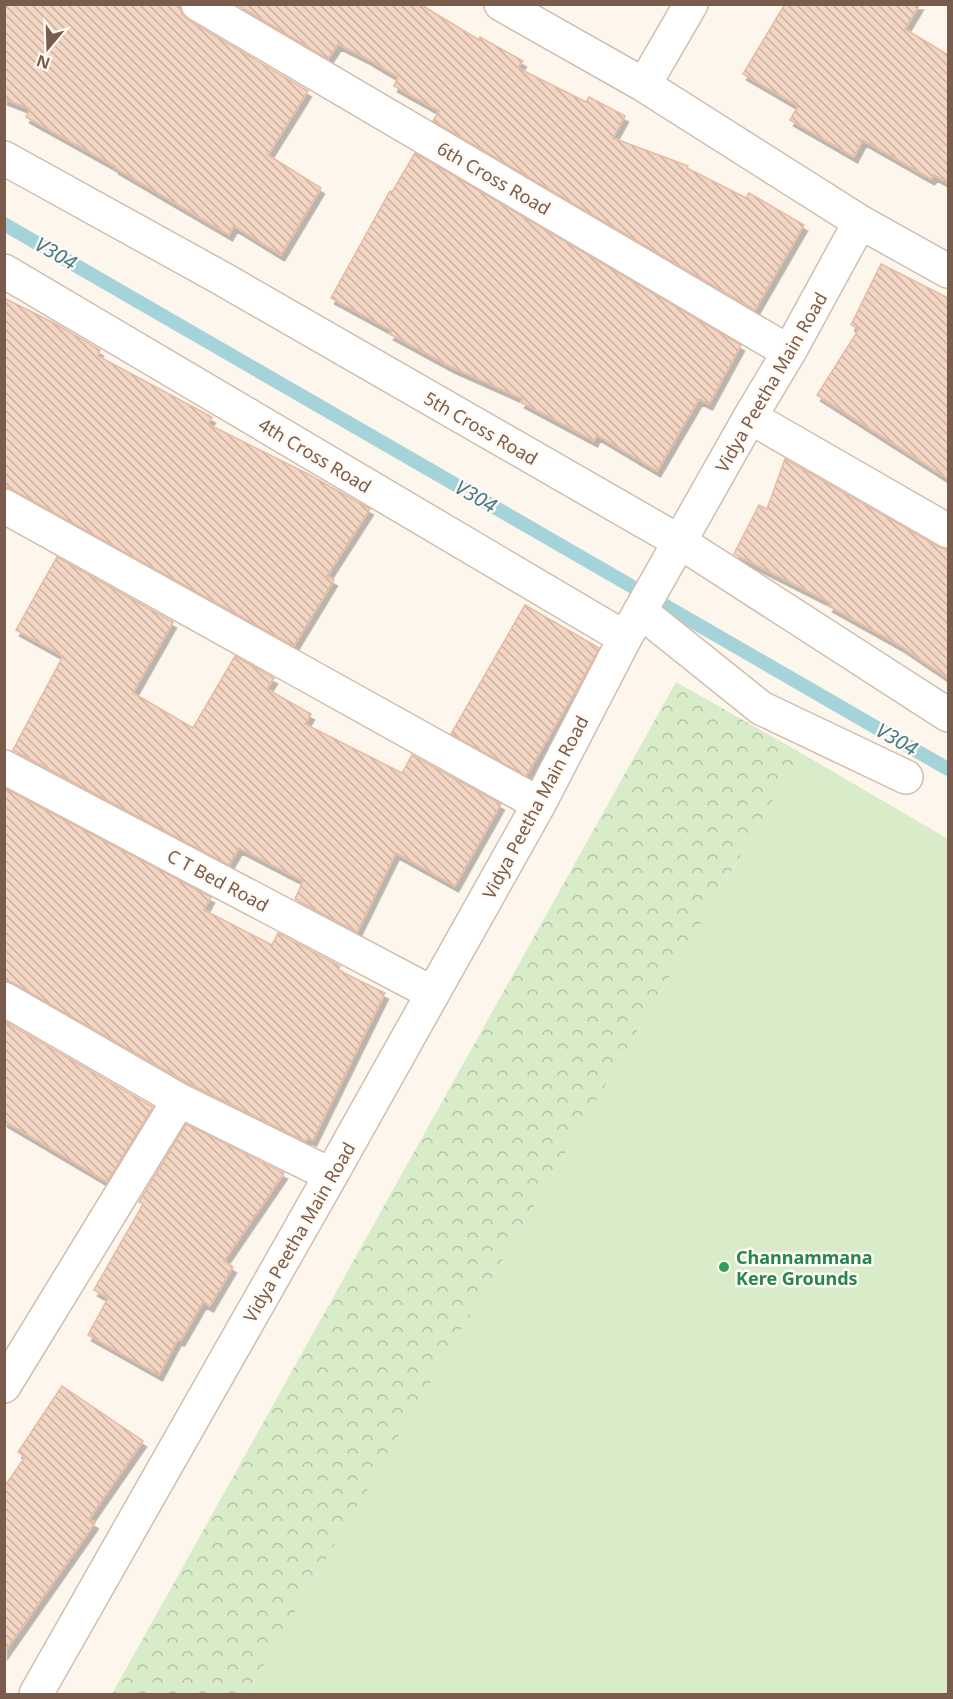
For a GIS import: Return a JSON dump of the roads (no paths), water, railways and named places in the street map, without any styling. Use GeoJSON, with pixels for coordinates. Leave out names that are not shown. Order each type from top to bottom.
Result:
{"type":"FeatureCollection","features":[{"type":"Feature","properties":{"kind":"street","name":"6th Cross Road"},"geometry":{"type":"LineString","coordinates":[[198,4],[789,352]]}},
{"type":"Feature","properties":{"kind":"street"},"geometry":{"type":"LineString","coordinates":[[501,4],[644,86],[860,222],[948,271]]}},
{"type":"Feature","properties":{"kind":"street"},"geometry":{"type":"LineString","coordinates":[[644,86],[690,4]]}},
{"type":"Feature","properties":{"kind":"street","name":"5th Cross Road"},"geometry":{"type":"LineString","coordinates":[[4,158],[221,278],[680,542],[948,715]]}},
{"type":"Feature","properties":{"kind":"street","name":"Vidya Peetha Main Road"},"geometry":{"type":"LineString","coordinates":[[36,1695],[332,1175],[539,804],[636,619],[789,352],[860,222]]}},
{"type":"Feature","properties":{"kind":"street","name":"4th Cross Road"},"geometry":{"type":"LineString","coordinates":[[4,271],[636,619],[761,708],[906,777]]}},
{"type":"Feature","properties":{"kind":"street"},"geometry":{"type":"LineString","coordinates":[[750,417],[948,531]]}},
{"type":"Feature","properties":{"kind":"street"},"geometry":{"type":"LineString","coordinates":[[4,506],[539,804]]}},
{"type":"Feature","properties":{"kind":"street","name":"C T Bed Road"},"geometry":{"type":"LineString","coordinates":[[4,767],[432,993]]}},
{"type":"Feature","properties":{"kind":"street"},"geometry":{"type":"LineString","coordinates":[[4,999],[179,1100],[332,1175]]}},
{"type":"Feature","properties":{"kind":"street"},"geometry":{"type":"LineString","coordinates":[[4,1386],[179,1100]]}},
{"type":"Feature","properties":{"kind":"waterway","name":"V304"},"geometry":{"type":"LineString","coordinates":[[4,224],[948,769]]}},
{"type":"Feature","properties":{"kind":"place","name":"Channammana Kere Grounds"},"geometry":{"type":"Point","coordinates":[724,1267]}}]}
